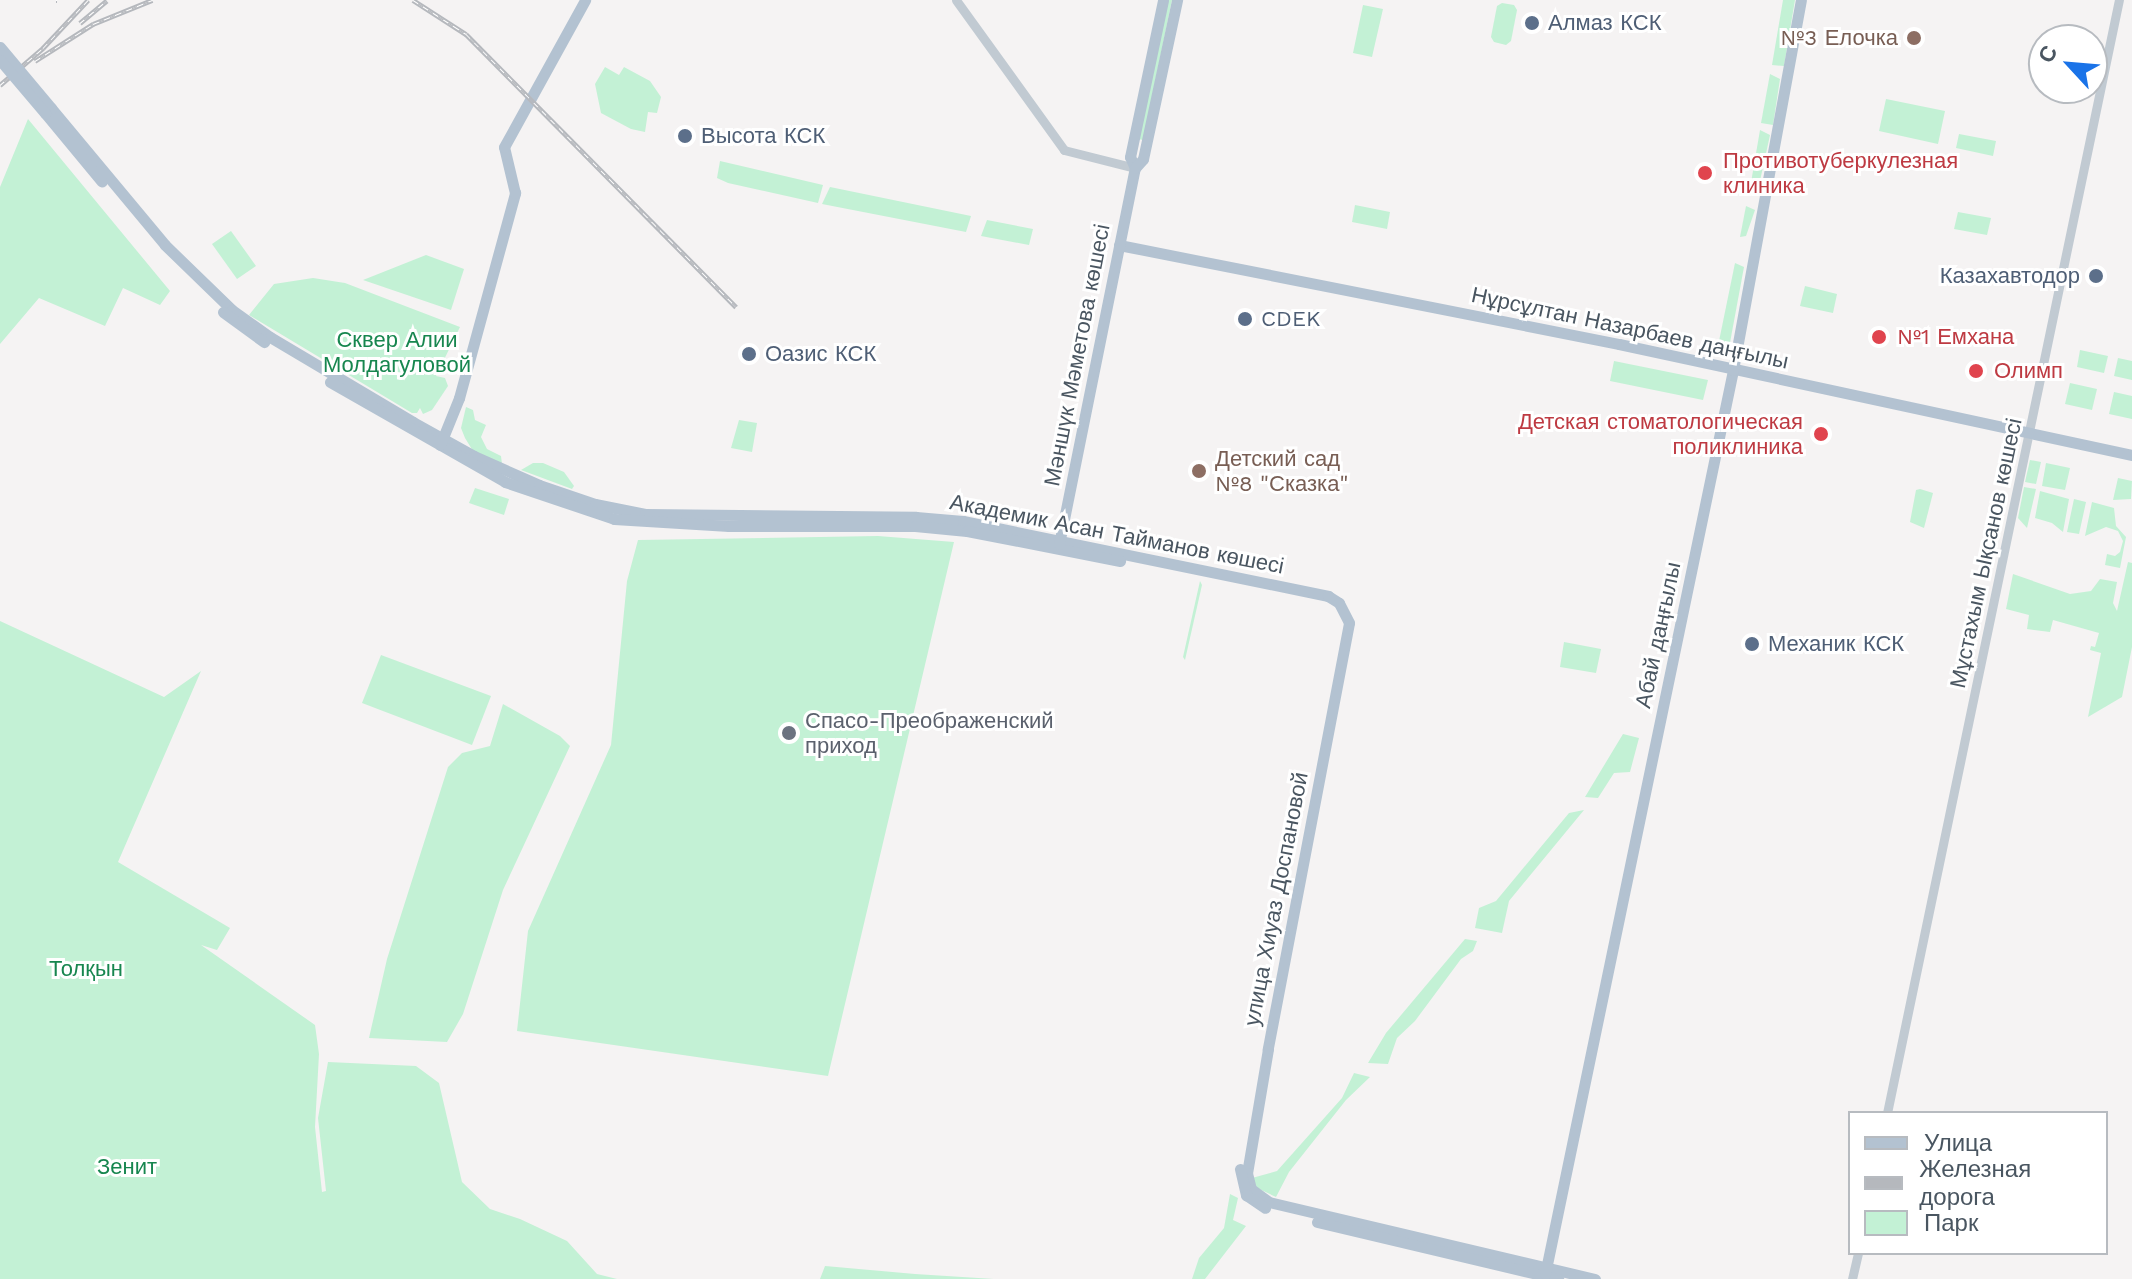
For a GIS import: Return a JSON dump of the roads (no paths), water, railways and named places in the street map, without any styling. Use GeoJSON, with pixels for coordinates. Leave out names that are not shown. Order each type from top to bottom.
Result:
{"type":"FeatureCollection","features":[{"type":"Feature","properties":{"kind":"main road"},"geometry":{"type":"LineString","coordinates":[[441,443],[459,398],[515,193],[504,147],[585,0]]}},
{"type":"Feature","properties":{"kind":"main road","name":"Мәншүк Мәметова көшесі"},"geometry":{"type":"LineString","coordinates":[[1135,168],[1130,157],[1163,0]]}},
{"type":"Feature","properties":{"kind":"main road","name":"Мәншүк Мәметова көшесі"},"geometry":{"type":"LineString","coordinates":[[1059,544],[1135,168],[1143,159],[1177,0]]}},
{"type":"Feature","properties":{"kind":"main road","name":"Абай даңғылы"},"geometry":{"type":"LineString","coordinates":[[1545,1272],[1733,370],[1801,0]]}},
{"type":"Feature","properties":{"kind":"main road"},"geometry":{"type":"LineString","coordinates":[[0,47],[48,110]]}},
{"type":"Feature","properties":{"kind":"main road"},"geometry":{"type":"LineString","coordinates":[[0,60],[48,110]]}},
{"type":"Feature","properties":{"kind":"main road","name":"Академик Асан Тайманов көшесі"},"geometry":{"type":"LineString","coordinates":[[48,110],[165,245],[232,310],[441,443],[539,485],[618,510],[673,516],[915,526],[1059,544],[1327,602],[1344,616]]}},
{"type":"Feature","properties":{"kind":"main road","name":"Нұрсұлтан Назарбаев даңғылы"},"geometry":{"type":"LineString","coordinates":[[1119,245],[2132,455]]}},
{"type":"Feature","properties":{"kind":"main road","name":"улица Хиуаз Доспановой"},"geometry":{"type":"LineString","coordinates":[[1246,1186],[1348,632],[1344,616]]}},
{"type":"Feature","properties":{"kind":"main road"},"geometry":{"type":"LineString","coordinates":[[1246,1186],[1246,1195],[1270,1210],[1545,1272],[1595,1279]]}},
{"type":"Feature","properties":{"kind":"main road"},"geometry":{"type":"LineString","coordinates":[[1246,1186],[1269,1202],[1545,1272],[1558,1279]]}},
{"type":"Feature","properties":{"kind":"street"},"geometry":{"type":"LineString","coordinates":[[956,0],[1064,150],[1135,168]]}},
{"type":"Feature","properties":{"kind":"street","name":"Мұстахым Ықсанов көшесі"},"geometry":{"type":"LineString","coordinates":[[1887,1111],[2119,0]]}},
{"type":"Feature","properties":{"kind":"street"},"geometry":{"type":"LineString","coordinates":[[1852,1279],[1858,1255]]}},
{"type":"Feature","properties":{"kind":"railway"},"geometry":{"type":"LineString","coordinates":[[0,85],[43,48],[88,0]]}},
{"type":"Feature","properties":{"kind":"railway"},"geometry":{"type":"LineString","coordinates":[[80,23],[107,0]]}},
{"type":"Feature","properties":{"kind":"railway"},"geometry":{"type":"LineString","coordinates":[[35,61],[93,24],[152,0]]}},
{"type":"Feature","properties":{"kind":"railway"},"geometry":{"type":"LineString","coordinates":[[413,0],[466,34],[736,307]]}},
{"type":"Feature","properties":{"kind":"place","name":"Алмаз КСК"},"geometry":{"type":"Point","coordinates":[1532,23]}},
{"type":"Feature","properties":{"kind":"place","name":"№3 Елочка"},"geometry":{"type":"Point","coordinates":[1914,38]}},
{"type":"Feature","properties":{"kind":"place","name":"Высота КСК"},"geometry":{"type":"Point","coordinates":[685,136]}},
{"type":"Feature","properties":{"kind":"place","name":"Противотуберкулезная клиника"},"geometry":{"type":"Point","coordinates":[1705,173]}},
{"type":"Feature","properties":{"kind":"place","name":"Казахавтодор"},"geometry":{"type":"Point","coordinates":[2096,276]}},
{"type":"Feature","properties":{"kind":"place","name":"CDEK"},"geometry":{"type":"Point","coordinates":[1245,319]}},
{"type":"Feature","properties":{"kind":"place","name":"№1 Емхана"},"geometry":{"type":"Point","coordinates":[1879,337]}},
{"type":"Feature","properties":{"kind":"place","name":"Оазис КСК"},"geometry":{"type":"Point","coordinates":[749,354]}},
{"type":"Feature","properties":{"kind":"place","name":"Олимп"},"geometry":{"type":"Point","coordinates":[1976,371]}},
{"type":"Feature","properties":{"kind":"place","name":"Детская стоматологическая поликлиника"},"geometry":{"type":"Point","coordinates":[1821,434]}},
{"type":"Feature","properties":{"kind":"place","name":"Детский сад №8 \"Сказка\""},"geometry":{"type":"Point","coordinates":[1199,471]}},
{"type":"Feature","properties":{"kind":"place","name":"Механик КСК"},"geometry":{"type":"Point","coordinates":[1752,644]}},
{"type":"Feature","properties":{"kind":"place","name":"Спасо-Преображенский приход"},"geometry":{"type":"Point","coordinates":[789,733]}},
{"type":"Feature","properties":{"kind":"park label","name":"Сквер Алии Молдагуловой"},"geometry":{"type":"Point","coordinates":[397,352]}},
{"type":"Feature","properties":{"kind":"park label","name":"Толқын"},"geometry":{"type":"Point","coordinates":[86,969]}},
{"type":"Feature","properties":{"kind":"park label","name":"Зенит"},"geometry":{"type":"Point","coordinates":[127,1167]}}]}
